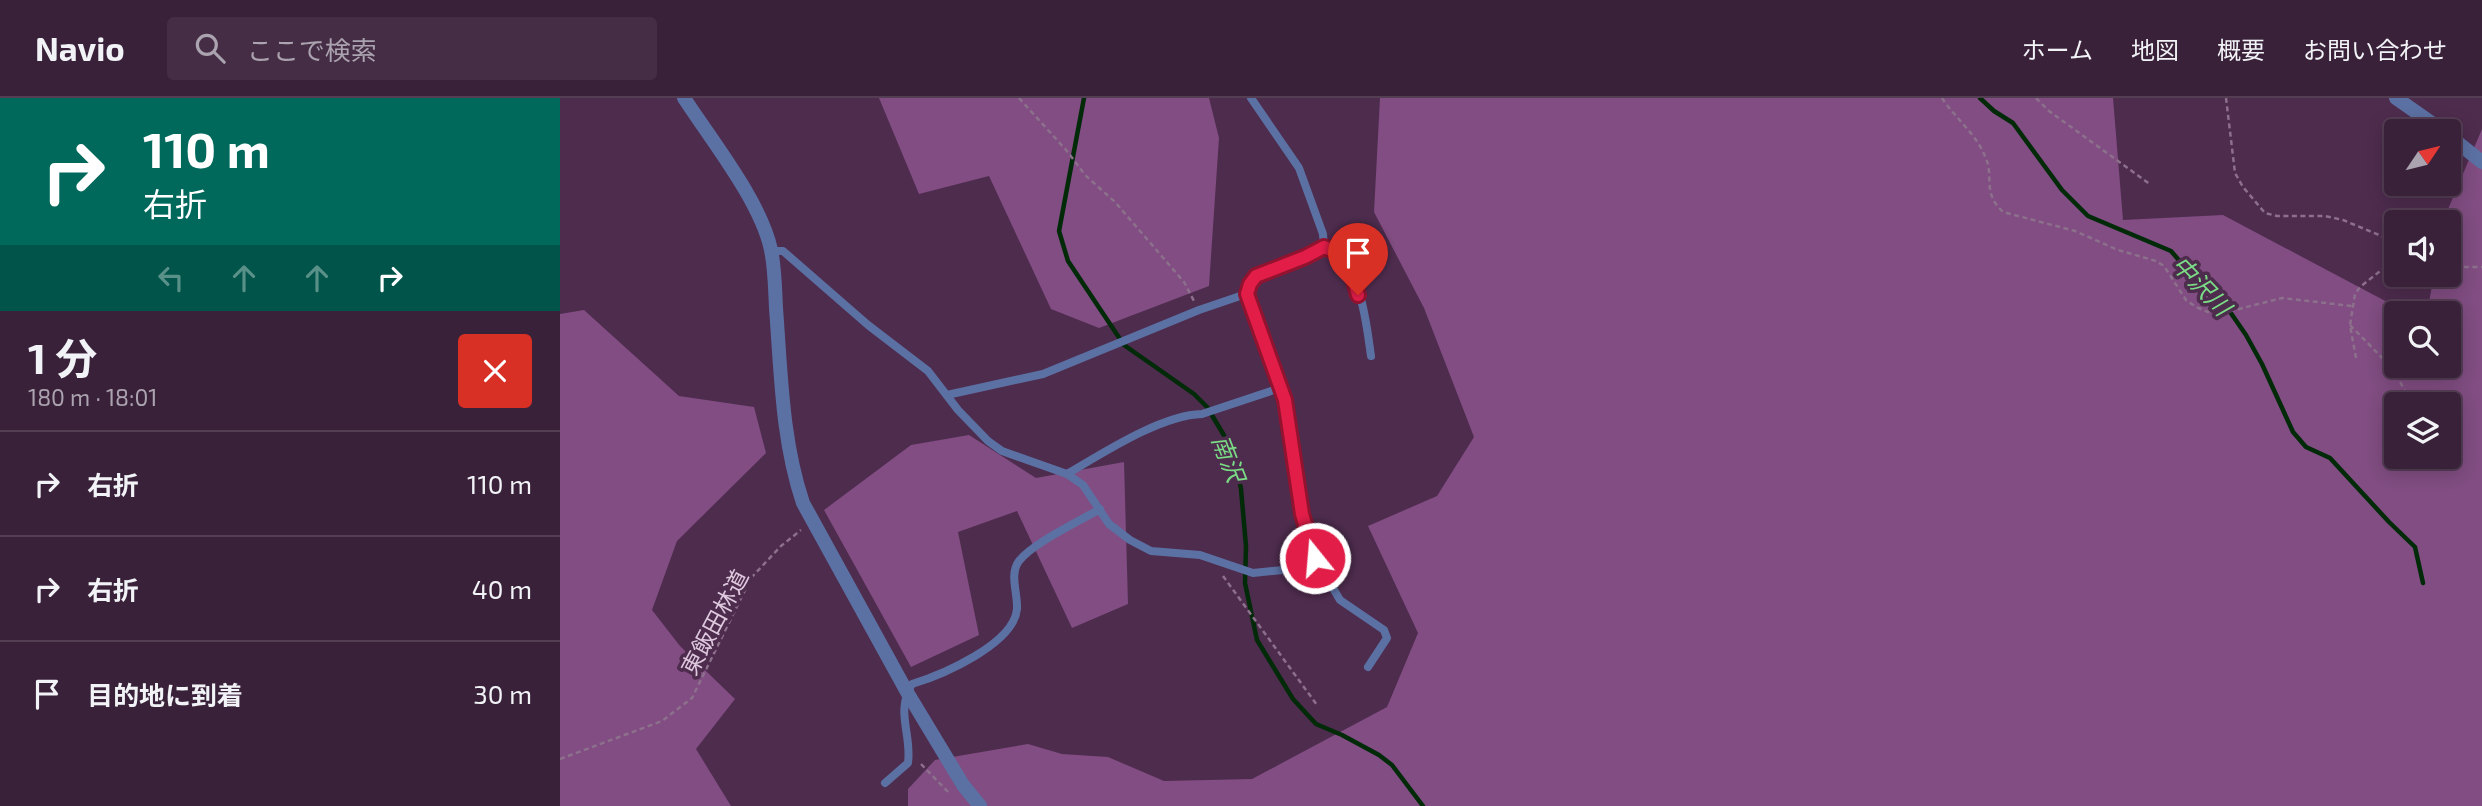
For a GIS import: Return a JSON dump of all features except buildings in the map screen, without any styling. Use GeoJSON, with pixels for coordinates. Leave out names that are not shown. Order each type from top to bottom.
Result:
{"type":"FeatureCollection","features":[{"type":"Feature","properties":{"kind":"street"},"geometry":{"type":"LineString","coordinates":[[684,98],[751,201],[763,223],[772,251],[785,417],[793,473],[803,503],[907,692],[963,785],[980,806]]}},
{"type":"Feature","properties":{"kind":"street"},"geometry":{"type":"LineString","coordinates":[[2396,98],[2426,119]]}},
{"type":"Feature","properties":{"kind":"street"},"geometry":{"type":"LineString","coordinates":[[2461,145],[2482,162]]}},
{"type":"Feature","properties":{"kind":"lane"},"geometry":{"type":"LineString","coordinates":[[1251,98],[1299,168],[1323,234],[1324,247]]}},
{"type":"Feature","properties":{"kind":"lane"},"geometry":{"type":"LineString","coordinates":[[1368,667],[1387,638],[1384,629],[1340,600],[1315,558],[1302,514],[1285,400],[1247,294],[1250,284],[1256,276],[1324,247],[1335,250],[1346,260],[1351,270],[1366,320],[1371,356]]}},
{"type":"Feature","properties":{"kind":"lane"},"geometry":{"type":"LineString","coordinates":[[772,251],[783,251],[868,325],[928,371],[958,410],[988,441],[1002,451],[1067,474],[1083,485],[1116,531],[1152,551],[1200,555],[1253,573],[1283,570],[1315,558]]}},
{"type":"Feature","properties":{"kind":"lane"},"geometry":{"type":"LineString","coordinates":[[947,395],[1043,374],[1199,310],[1247,294]]}},
{"type":"Feature","properties":{"kind":"lane"},"geometry":{"type":"LineString","coordinates":[[1067,474],[1101,453],[1173,420],[1202,414],[1280,387]]}},
{"type":"Feature","properties":{"kind":"lane"},"geometry":{"type":"LineString","coordinates":[[885,783],[908,763],[910,753],[903,707],[912,684],[966,661],[1005,631],[1014,620],[1017,609],[1015,569],[1019,560],[1100,509]]}},
{"type":"Feature","properties":{"kind":"path"},"geometry":{"type":"LineString","coordinates":[[1019,98],[1085,175],[1115,202],[1184,282],[1199,310]]}},
{"type":"Feature","properties":{"kind":"path"},"geometry":{"type":"LineString","coordinates":[[1942,98],[1984,152],[1990,169],[1988,188],[2003,212],[2075,231],[2118,250],[2156,261],[2164,266],[2186,300],[2208,312],[2223,313],[2282,298],[2352,306]]}},
{"type":"Feature","properties":{"kind":"path"},"geometry":{"type":"LineString","coordinates":[[2036,98],[2049,111],[2151,185]]}},
{"type":"Feature","properties":{"kind":"path"},"geometry":{"type":"LineString","coordinates":[[2226,98],[2235,173],[2265,214],[2325,216],[2343,220],[2384,239]]}},
{"type":"Feature","properties":{"kind":"path"},"geometry":{"type":"LineString","coordinates":[[2461,266],[2482,267]]}},
{"type":"Feature","properties":{"kind":"path"},"geometry":{"type":"LineString","coordinates":[[2356,358],[2350,325],[2352,306],[2360,287],[2384,268]]}},
{"type":"Feature","properties":{"kind":"path"},"geometry":{"type":"LineString","coordinates":[[2350,325],[2395,371],[2405,392]]}},
{"type":"Feature","properties":{"kind":"path","name":"東飯田林道"},"geometry":{"type":"LineString","coordinates":[[560,759],[662,721],[692,698],[751,578],[781,546],[813,522]]}},
{"type":"Feature","properties":{"kind":"path"},"geometry":{"type":"LineString","coordinates":[[1220,571],[1317,705]]}},
{"type":"Feature","properties":{"kind":"path"},"geometry":{"type":"LineString","coordinates":[[910,753],[954,799]]}},
{"type":"Feature","properties":{"kind":"shaded area"},"geometry":{"type":"Polygon","coordinates":[[[879,98],[1209,98],[1219,138],[1209,286],[1099,328],[1051,309],[989,176],[919,194],[879,98]]]}},
{"type":"Feature","properties":{"kind":"shaded area"},"geometry":{"type":"Polygon","coordinates":[[[1380,98],[2113,98],[2123,220],[2223,215],[2385,301],[2384,378],[2461,378],[2461,301],[2429,301],[2432,287],[2461,287],[2461,210],[2448,210],[2454,196],[2461,196],[2461,179],[2482,129],[2482,806],[908,806],[908,789],[935,760],[1028,744],[1062,754],[1108,757],[1164,781],[1252,779],[1387,707],[1418,633],[1368,526],[1437,496],[1474,437],[1424,308],[1374,212],[1380,98]]]}},
{"type":"Feature","properties":{"kind":"shaded area"},"geometry":{"type":"Polygon","coordinates":[[[584,310],[679,396],[754,407],[766,453],[677,541],[652,610],[680,646],[735,699],[696,749],[731,806],[560,806],[560,314],[584,310]]]}},
{"type":"Feature","properties":{"kind":"shaded area"},"geometry":{"type":"Polygon","coordinates":[[[969,435],[1036,478],[1124,462],[1128,604],[1072,628],[1017,511],[958,532],[979,635],[911,667],[824,510],[911,445],[969,435]]]}},
{"type":"Feature","properties":{"kind":"waterway","name":"南沢"},"geometry":{"type":"LineString","coordinates":[[1084,98],[1059,231],[1068,261],[1124,345],[1194,394],[1207,407],[1234,454],[1241,489],[1246,546],[1245,583],[1257,640],[1293,699],[1316,724],[1342,735],[1392,765],[1423,806]]}},
{"type":"Feature","properties":{"kind":"waterway","name":"中沢川"},"geometry":{"type":"LineString","coordinates":[[1980,98],[2013,123],[2062,190],[2088,216],[2171,251],[2207,293],[2226,306],[2262,364],[2293,432],[2306,447],[2330,458],[2415,547],[2423,583]]}},
{"type":"Feature","properties":{"kind":"route"},"geometry":{"type":"LineString","coordinates":[[1315,558],[1302,514],[1285,400],[1247,294],[1250,284],[1265,270],[1305,257],[1324,247],[1335,250],[1346,260],[1358,295]]}}]}
